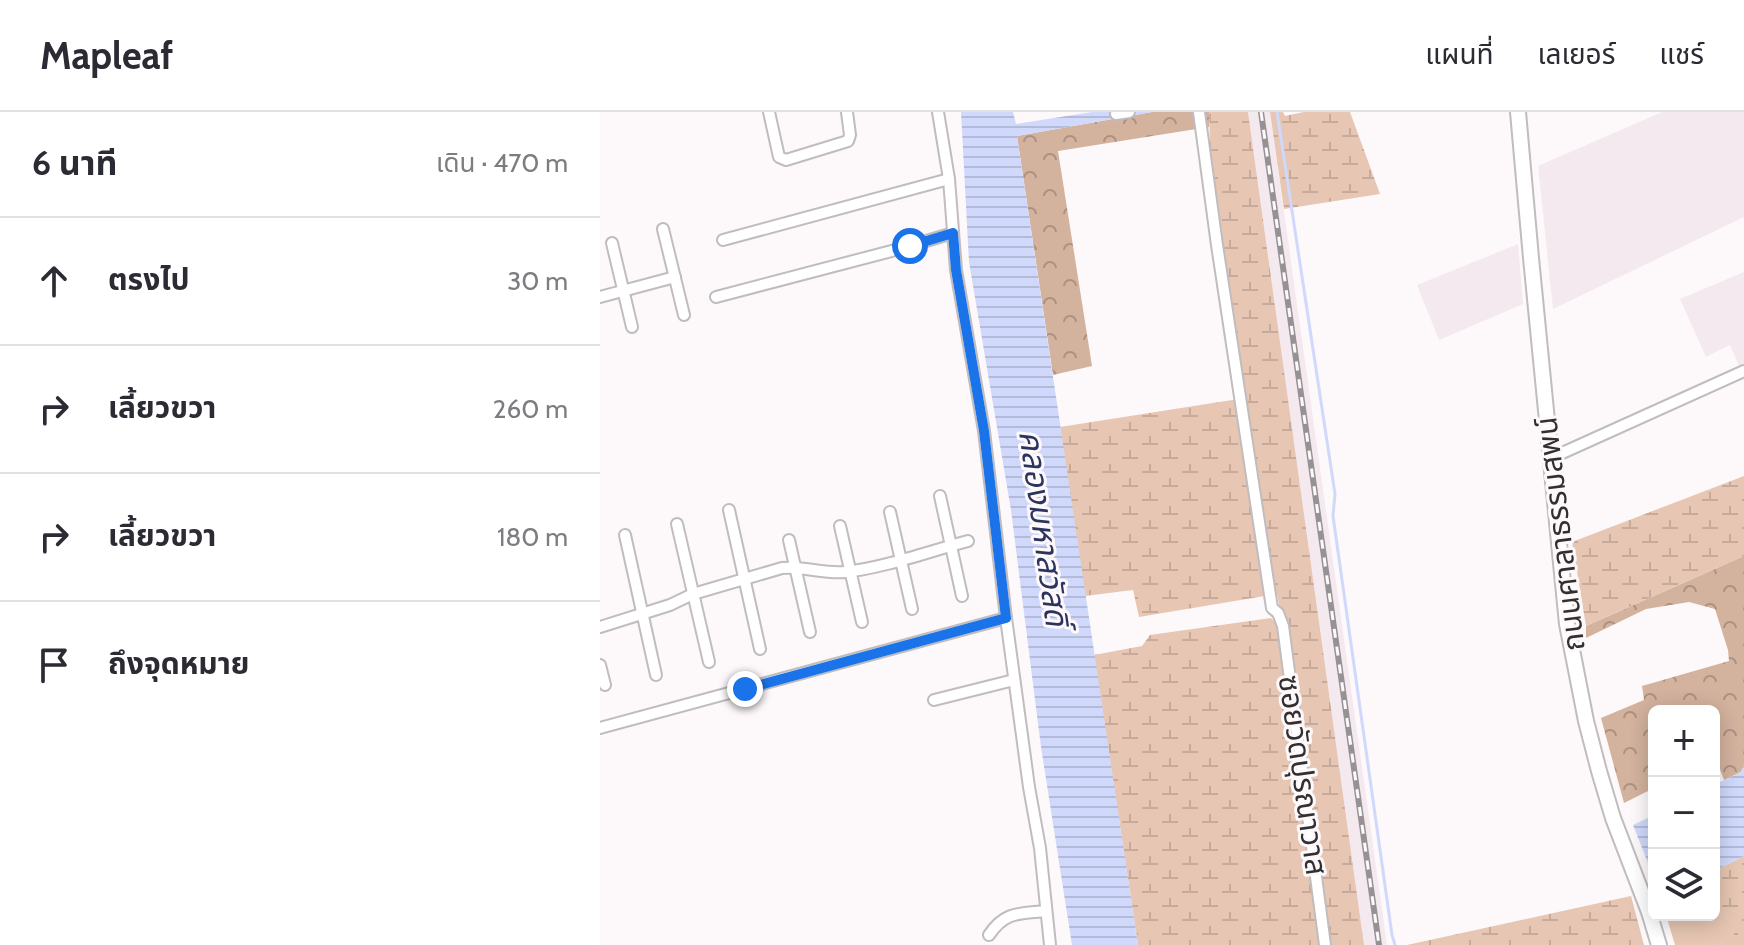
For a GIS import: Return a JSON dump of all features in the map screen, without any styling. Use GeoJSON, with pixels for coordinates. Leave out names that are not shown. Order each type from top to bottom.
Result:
{"type":"FeatureCollection","features":[{"type":"Feature","properties":{"kind":"street"},"geometry":{"type":"LineString","coordinates":[[769,112],[779,157],[786,160],[848,141],[847,112]]}},
{"type":"Feature","properties":{"kind":"street"},"geometry":{"type":"LineString","coordinates":[[938,112],[949,179],[956,270],[984,431],[1014,680],[1040,848],[1050,945]]}},
{"type":"Feature","properties":{"kind":"street"},"geometry":{"type":"LineString","coordinates":[[1116,114],[1129,112]]}},
{"type":"Feature","properties":{"kind":"street","name":"ซอยวัดปุรณาวาส"},"geometry":{"type":"LineString","coordinates":[[1199,112],[1272,608],[1278,613],[1283,626],[1325,945]]}},
{"type":"Feature","properties":{"kind":"street","name":"ถนนศาลาธรรมสพน์"},"geometry":{"type":"LineString","coordinates":[[1518,112],[1567,624],[1586,721],[1606,794],[1659,945]]}},
{"type":"Feature","properties":{"kind":"street"},"geometry":{"type":"LineString","coordinates":[[723,240],[949,179]]}},
{"type":"Feature","properties":{"kind":"street"},"geometry":{"type":"LineString","coordinates":[[663,229],[684,315]]}},
{"type":"Feature","properties":{"kind":"street"},"geometry":{"type":"LineString","coordinates":[[716,297],[953,233]]}},
{"type":"Feature","properties":{"kind":"street"},"geometry":{"type":"LineString","coordinates":[[612,243],[632,327]]}},
{"type":"Feature","properties":{"kind":"street"},"geometry":{"type":"LineString","coordinates":[[600,297],[675,277]]}},
{"type":"Feature","properties":{"kind":"street"},"geometry":{"type":"LineString","coordinates":[[1550,461],[1744,371]]}},
{"type":"Feature","properties":{"kind":"street"},"geometry":{"type":"LineString","coordinates":[[940,496],[962,596]]}},
{"type":"Feature","properties":{"kind":"street"},"geometry":{"type":"LineString","coordinates":[[729,510],[760,649]]}},
{"type":"Feature","properties":{"kind":"street"},"geometry":{"type":"LineString","coordinates":[[890,512],[912,609]]}},
{"type":"Feature","properties":{"kind":"street"},"geometry":{"type":"LineString","coordinates":[[677,524],[709,662]]}},
{"type":"Feature","properties":{"kind":"street"},"geometry":{"type":"LineString","coordinates":[[840,526],[862,622]]}},
{"type":"Feature","properties":{"kind":"street"},"geometry":{"type":"LineString","coordinates":[[625,535],[656,675]]}},
{"type":"Feature","properties":{"kind":"street"},"geometry":{"type":"LineString","coordinates":[[789,540],[810,632]]}},
{"type":"Feature","properties":{"kind":"street"},"geometry":{"type":"LineString","coordinates":[[600,627],[670,605],[693,594],[782,568],[850,571],[968,541]]}},
{"type":"Feature","properties":{"kind":"street"},"geometry":{"type":"LineString","coordinates":[[600,728],[1006,618]]}},
{"type":"Feature","properties":{"kind":"street"},"geometry":{"type":"LineString","coordinates":[[600,665],[605,685]]}},
{"type":"Feature","properties":{"kind":"street"},"geometry":{"type":"LineString","coordinates":[[934,700],[1014,680]]}},
{"type":"Feature","properties":{"kind":"street"},"geometry":{"type":"LineString","coordinates":[[989,935],[1007,916],[1046,911]]}},
{"type":"Feature","properties":{"kind":"shaded area"},"geometry":{"type":"Polygon","coordinates":[[[1248,112],[1270,112],[1387,945],[1364,945],[1248,112]]]}},
{"type":"Feature","properties":{"kind":"shaded area"},"geometry":{"type":"Polygon","coordinates":[[[1662,112],[1744,112],[1744,217],[1553,309],[1538,166],[1662,112]]]}},
{"type":"Feature","properties":{"kind":"shaded area"},"geometry":{"type":"Polygon","coordinates":[[[1518,244],[1523,304],[1439,340],[1417,285],[1518,244]]]}},
{"type":"Feature","properties":{"kind":"shaded area"},"geometry":{"type":"Polygon","coordinates":[[[1744,272],[1744,366],[1740,368],[1730,345],[1706,357],[1680,299],[1744,272]]]}},
{"type":"Feature","properties":{"kind":"green space"},"geometry":{"type":"Polygon","coordinates":[[[1152,112],[1209,112],[1209,127],[1058,151],[1092,366],[1053,375],[1017,136],[1152,112]]]}},
{"type":"Feature","properties":{"kind":"green space"},"geometry":{"type":"Polygon","coordinates":[[[1209,112],[1248,112],[1364,945],[1330,945],[1287,626],[1277,594],[1139,617],[1133,590],[1085,596],[1060,427],[1245,398],[1210,152],[1209,112]]]}},
{"type":"Feature","properties":{"kind":"green space"},"geometry":{"type":"Polygon","coordinates":[[[1270,112],[1283,112],[1285,116],[1304,112],[1350,112],[1380,194],[1284,209],[1270,112]]]}},
{"type":"Feature","properties":{"kind":"green space"},"geometry":{"type":"Polygon","coordinates":[[[1744,476],[1744,556],[1586,626],[1572,542],[1744,476]]]}},
{"type":"Feature","properties":{"kind":"green space"},"geometry":{"type":"Polygon","coordinates":[[[1744,556],[1744,765],[1741,772],[1724,780],[1720,770],[1720,705],[1648,705],[1648,791],[1624,803],[1601,718],[1644,700],[1642,686],[1729,661],[1728,650],[1715,609],[1689,602],[1646,609],[1586,638],[1586,626],[1744,556]]]}},
{"type":"Feature","properties":{"kind":"green space"},"geometry":{"type":"Polygon","coordinates":[[[1271,618],[1278,626],[1322,945],[1138,945],[1094,655],[1142,646],[1150,635],[1271,618]]]}},
{"type":"Feature","properties":{"kind":"green space"},"geometry":{"type":"Polygon","coordinates":[[[1744,856],[1744,945],[1717,945],[1735,937],[1720,901],[1720,868],[1744,856]]]}},
{"type":"Feature","properties":{"kind":"green space"},"geometry":{"type":"Polygon","coordinates":[[[1631,896],[1644,945],[1407,945],[1430,940],[1631,896]]]}},
{"type":"Feature","properties":{"kind":"green space"},"geometry":{"type":"Polygon","coordinates":[[[1720,901],[1736,938],[1717,945],[1675,945],[1668,921],[1720,921],[1720,901]]]}},
{"type":"Feature","properties":{"kind":"water","name":"คลองมหาสวัสดิ์"},"geometry":{"type":"Polygon","coordinates":[[[961,112],[1013,112],[1016,124],[1092,112],[1152,112],[1017,136],[1138,945],[1072,945],[1041,747],[1011,510],[969,262],[961,112]]]}},
{"type":"Feature","properties":{"kind":"water"},"geometry":{"type":"Polygon","coordinates":[[[1744,765],[1744,856],[1720,868],[1720,782],[1741,772],[1744,765]]]}},
{"type":"Feature","properties":{"kind":"water"},"geometry":{"type":"Polygon","coordinates":[[[1648,818],[1648,863],[1633,825],[1648,818]]]}},
{"type":"Feature","properties":{"kind":"waterway"},"geometry":{"type":"LineString","coordinates":[[1277,112],[1335,494],[1333,516],[1395,945]]}},
{"type":"Feature","properties":{"kind":"railway"},"geometry":{"type":"LineString","coordinates":[[1261,112],[1379,945]]}},
{"type":"Feature","properties":{"kind":"route"},"geometry":{"type":"LineString","coordinates":[[745,689],[1006,618],[984,431],[956,270],[953,233],[910,246]]}}]}
